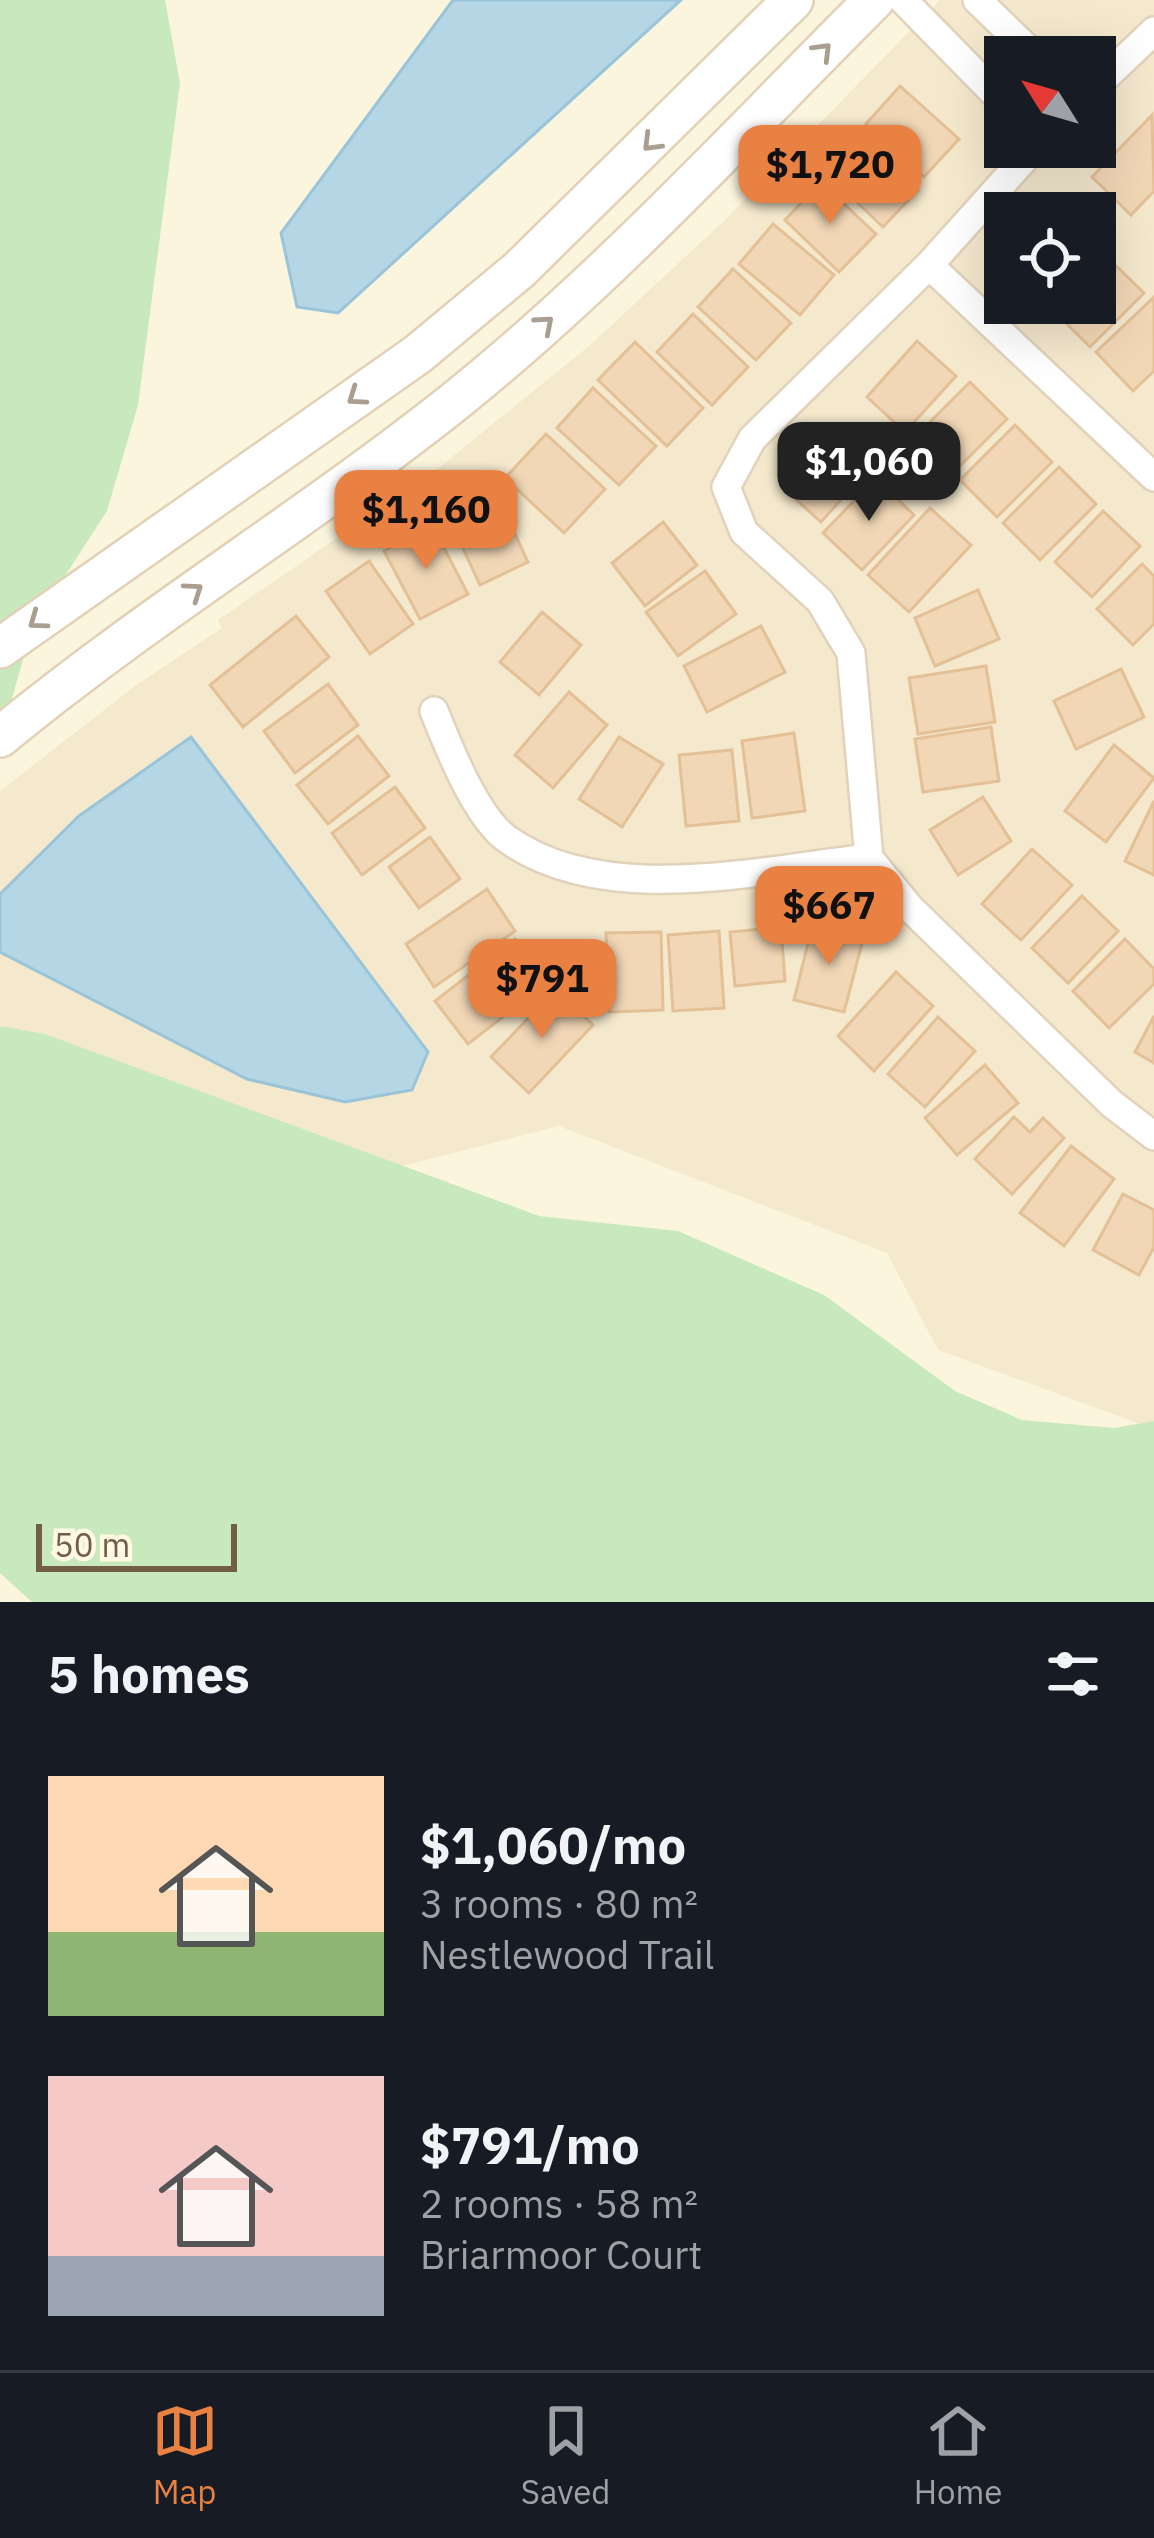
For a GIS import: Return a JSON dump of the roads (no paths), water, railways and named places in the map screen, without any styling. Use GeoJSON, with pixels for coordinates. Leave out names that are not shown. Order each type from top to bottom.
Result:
{"type":"FeatureCollection","features":[{"type":"Feature","properties":{"kind":"main road"},"geometry":{"type":"LineString","coordinates":[[0,648],[418,354],[519,270],[793,0]]}},
{"type":"Feature","properties":{"kind":"main road"},"geometry":{"type":"LineString","coordinates":[[0,736],[73,676],[354,479],[456,400],[596,280],[874,0]]}},
{"type":"Feature","properties":{"kind":"street"},"geometry":{"type":"LineString","coordinates":[[903,0],[984,83]]}},
{"type":"Feature","properties":{"kind":"street"},"geometry":{"type":"LineString","coordinates":[[977,0],[1014,36]]}},
{"type":"Feature","properties":{"kind":"street"},"geometry":{"type":"LineString","coordinates":[[1116,68],[1154,33]]}},
{"type":"Feature","properties":{"kind":"street"},"geometry":{"type":"LineString","coordinates":[[1016,168],[929,265],[752,439],[726,487],[744,532],[820,602],[851,653],[868,858],[910,908],[1095,1088],[1154,1136]]}},
{"type":"Feature","properties":{"kind":"street"},"geometry":{"type":"LineString","coordinates":[[929,265],[1154,477]]}},
{"type":"Feature","properties":{"kind":"street"},"geometry":{"type":"LineString","coordinates":[[434,711],[458,771],[505,838],[577,872],[670,880],[868,858]]}},
{"type":"Feature","properties":{"kind":"water"},"geometry":{"type":"Polygon","coordinates":[[[453,0],[681,0],[338,313],[297,307],[281,233],[453,0]]]}},
{"type":"Feature","properties":{"kind":"water"},"geometry":{"type":"Polygon","coordinates":[[[191,737],[428,1052],[412,1090],[345,1102],[247,1079],[0,952],[0,894],[79,816],[191,737]]]}}]}
